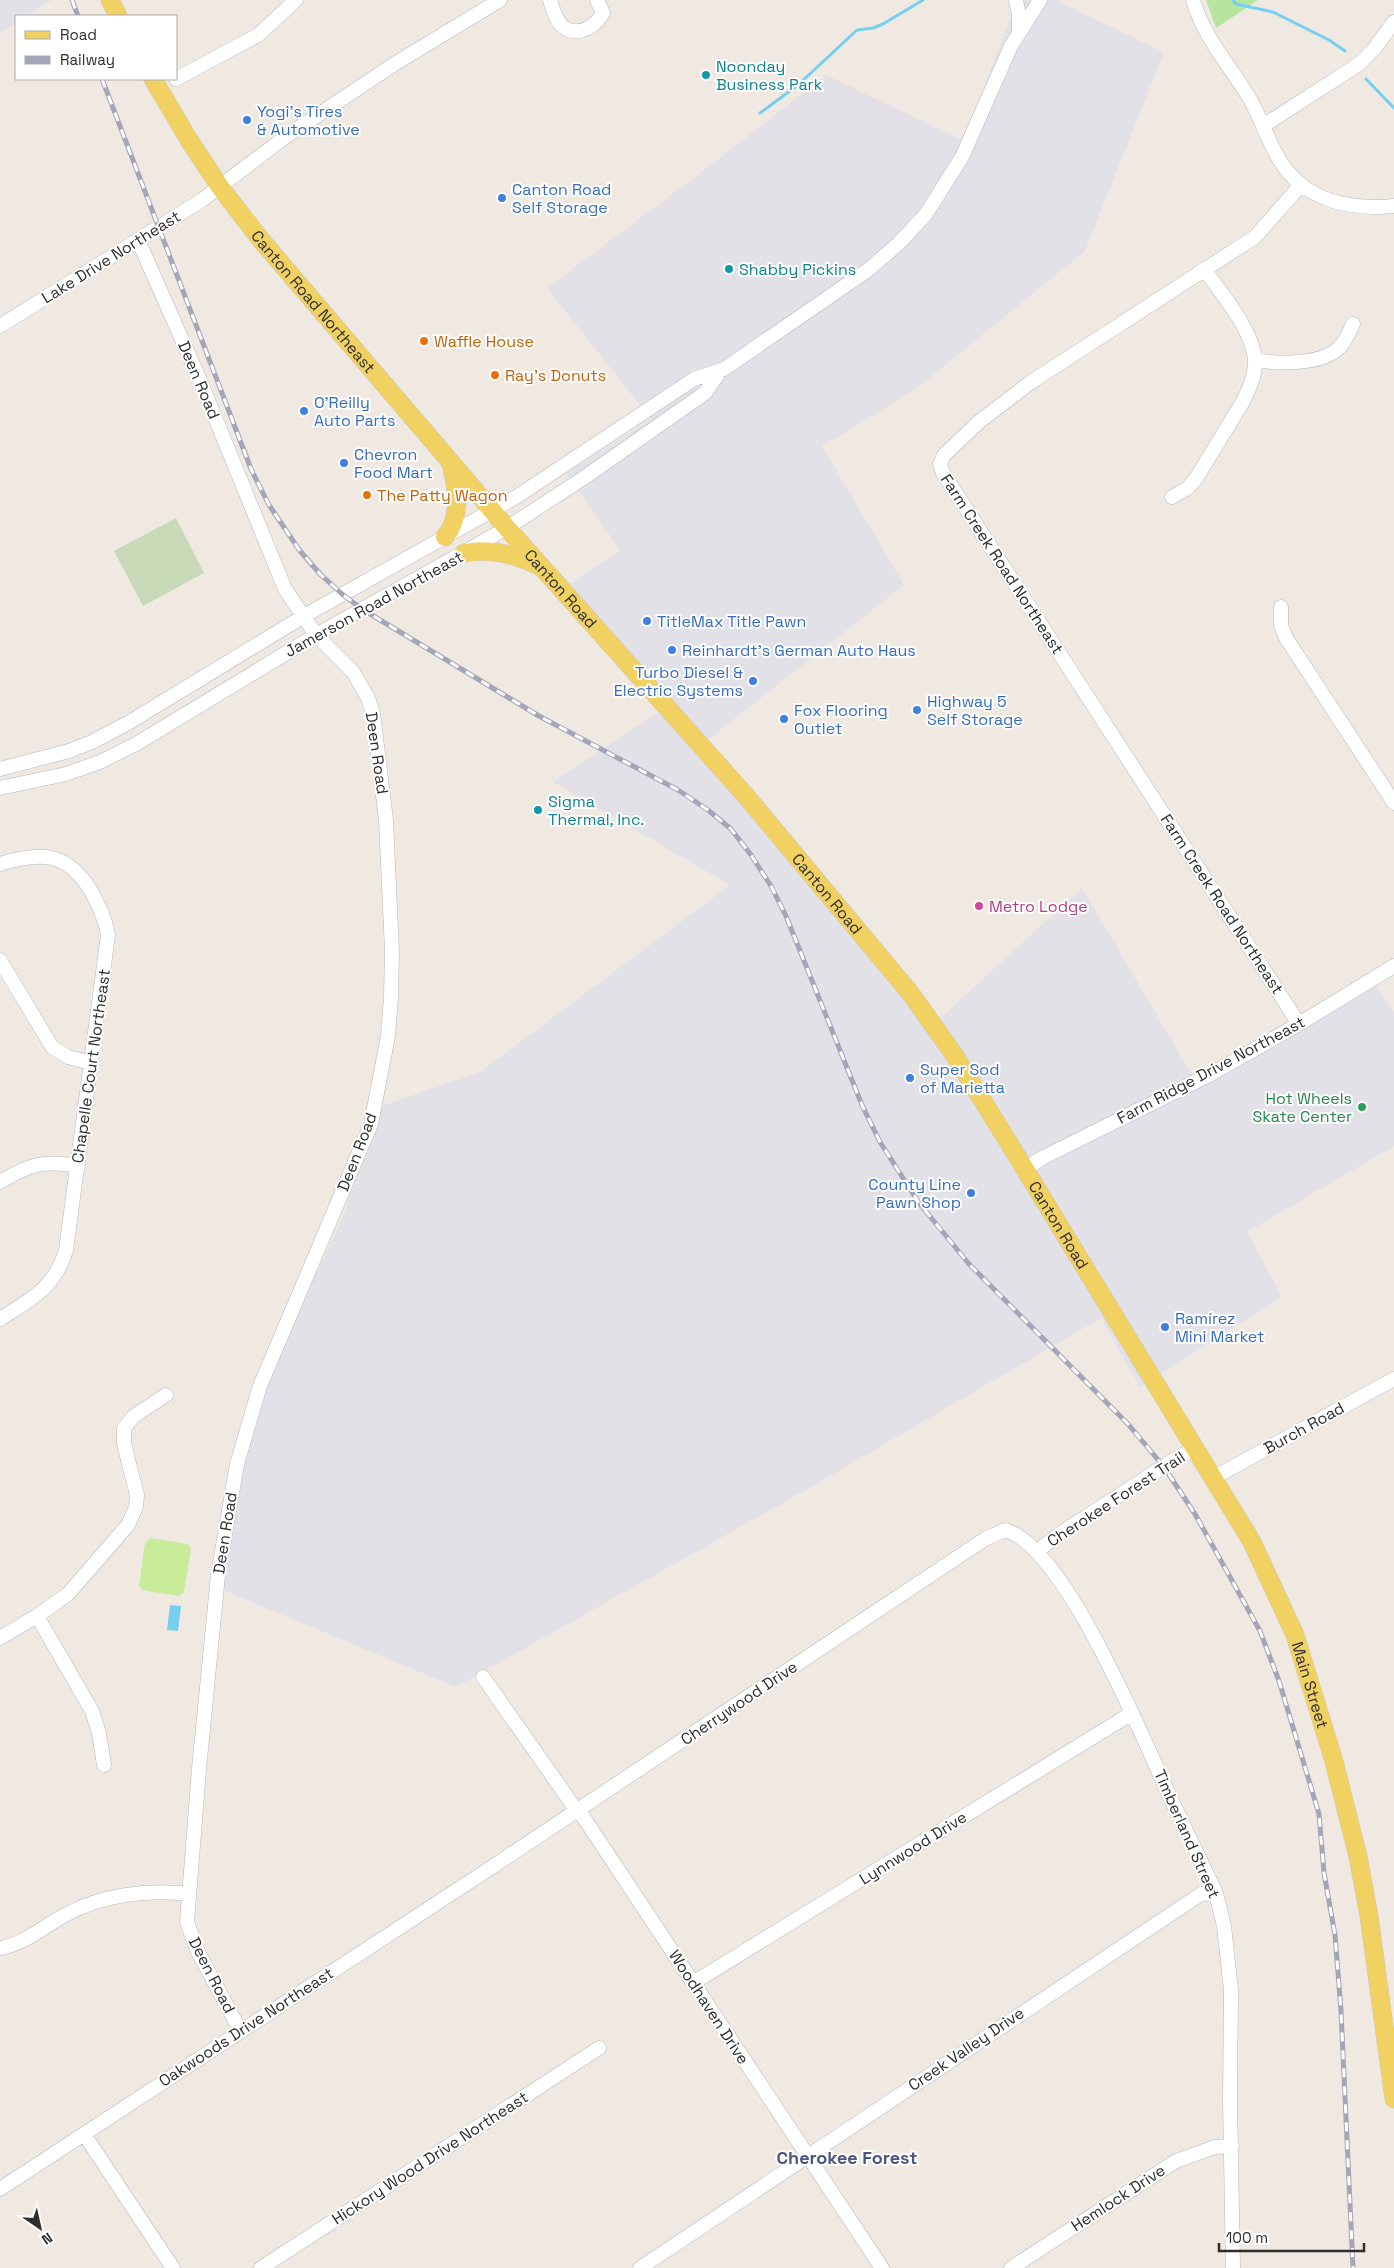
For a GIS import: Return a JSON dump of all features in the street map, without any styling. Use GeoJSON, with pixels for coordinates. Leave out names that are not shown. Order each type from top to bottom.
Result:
{"type":"FeatureCollection","features":[{"type":"Feature","properties":{"kind":"main road"},"geometry":{"type":"LineString","coordinates":[[110,0],[118,15]]}},
{"type":"Feature","properties":{"kind":"main road","name":"Canton Road Northeast"},"geometry":{"type":"LineString","coordinates":[[156,83],[220,187],[261,240],[492,510]]}},
{"type":"Feature","properties":{"kind":"main road"},"geometry":{"type":"LineString","coordinates":[[445,537],[453,523],[456,506],[455,483],[450,461]]}},
{"type":"Feature","properties":{"kind":"main road","name":"Canton Road"},"geometry":{"type":"LineString","coordinates":[[492,510],[746,796],[911,994],[953,1053],[1113,1313]]}},
{"type":"Feature","properties":{"kind":"main road"},"geometry":{"type":"LineString","coordinates":[[464,553],[476,551],[504,553],[543,568]]}},
{"type":"Feature","properties":{"kind":"main road","name":"Main Street"},"geometry":{"type":"LineString","coordinates":[[1113,1313],[1252,1542],[1279,1597],[1310,1678],[1358,1856],[1369,1916],[1394,2099]]}},
{"type":"Feature","properties":{"kind":"street"},"geometry":{"type":"LineString","coordinates":[[178,78],[258,35],[296,0]]}},
{"type":"Feature","properties":{"kind":"street","name":"Lake Drive Northeast"},"geometry":{"type":"LineString","coordinates":[[0,326],[220,187],[288,135],[396,63],[500,0]]}},
{"type":"Feature","properties":{"kind":"street"},"geometry":{"type":"LineString","coordinates":[[550,0],[554,14],[565,28],[579,32],[589,28],[599,20],[602,14],[597,0]]}},
{"type":"Feature","properties":{"kind":"street"},"geometry":{"type":"LineString","coordinates":[[1016,0],[1019,15],[1019,31]]}},
{"type":"Feature","properties":{"kind":"street","name":"Jamerson Road Northeast"},"geometry":{"type":"LineString","coordinates":[[0,769],[44,759],[101,738],[304,616],[516,497],[694,379],[721,370],[868,270],[898,244],[926,214],[962,157],[1007,53],[1040,0]]}},
{"type":"Feature","properties":{"kind":"street"},"geometry":{"type":"LineString","coordinates":[[1193,0],[1206,33],[1250,99],[1280,161],[1300,186],[1324,198],[1352,206],[1394,206]]}},
{"type":"Feature","properties":{"kind":"street"},"geometry":{"type":"LineString","coordinates":[[1263,126],[1359,64],[1374,49],[1394,22]]}},
{"type":"Feature","properties":{"kind":"street"},"geometry":{"type":"LineString","coordinates":[[156,83],[171,80]]}},
{"type":"Feature","properties":{"kind":"street","name":"Farm Creek Road Northeast"},"geometry":{"type":"LineString","coordinates":[[1300,186],[1276,216],[1255,237],[1015,393],[980,421],[944,455],[940,464],[953,489],[1300,1024]]}},
{"type":"Feature","properties":{"kind":"street","name":"Deen Road"},"geometry":{"type":"LineString","coordinates":[[138,240],[206,396],[285,589],[316,635],[353,672],[368,698],[373,713],[378,742],[386,820],[392,951],[388,1036],[371,1124],[260,1386],[237,1464],[218,1575],[187,1922],[198,1952],[240,2030]]}},
{"type":"Feature","properties":{"kind":"street"},"geometry":{"type":"LineString","coordinates":[[1172,497],[1188,488],[1197,477],[1242,403],[1252,382],[1255,360],[1247,334],[1204,269]]}},
{"type":"Feature","properties":{"kind":"street"},"geometry":{"type":"LineString","coordinates":[[1255,360],[1295,362],[1320,357],[1339,348],[1347,338],[1353,324]]}},
{"type":"Feature","properties":{"kind":"street","name":"Jamerson Road Northeast"},"geometry":{"type":"LineString","coordinates":[[0,788],[66,774],[113,756],[136,744],[316,635],[507,528],[585,477],[705,393],[721,370]]}},
{"type":"Feature","properties":{"kind":"street"},"geometry":{"type":"LineString","coordinates":[[1281,607],[1281,625],[1286,638],[1394,803]]}},
{"type":"Feature","properties":{"kind":"street","name":"Chapelle Court Northeast"},"geometry":{"type":"LineString","coordinates":[[0,864],[35,856],[57,859],[77,872],[102,910],[108,934],[78,1166],[62,1263],[47,1287],[35,1297],[0,1319]]}},
{"type":"Feature","properties":{"kind":"street"},"geometry":{"type":"LineString","coordinates":[[0,960],[52,1047],[68,1057],[92,1063]]}},
{"type":"Feature","properties":{"kind":"street","name":"Farm Ridge Drive Northeast"},"geometry":{"type":"LineString","coordinates":[[1025,1169],[1042,1158],[1211,1074],[1300,1024],[1394,966]]}},
{"type":"Feature","properties":{"kind":"street"},"geometry":{"type":"LineString","coordinates":[[0,1182],[33,1165],[55,1163],[78,1166]]}},
{"type":"Feature","properties":{"kind":"street","name":"Burch Road"},"geometry":{"type":"LineString","coordinates":[[1213,1478],[1394,1379]]}},
{"type":"Feature","properties":{"kind":"street"},"geometry":{"type":"LineString","coordinates":[[0,1638],[58,1602],[81,1581],[128,1525],[136,1507],[138,1495],[124,1444],[124,1428],[134,1416],[166,1395]]}},
{"type":"Feature","properties":{"kind":"street","name":"Cherokee Forest Trail"},"geometry":{"type":"LineString","coordinates":[[1037,1551],[1058,1534],[1180,1456],[1196,1449]]}},
{"type":"Feature","properties":{"kind":"street","name":"Timberland Street"},"geometry":{"type":"LineString","coordinates":[[985,1539],[1005,1530],[1014,1532],[1037,1551],[1072,1600],[1132,1713],[1216,1893],[1224,1926],[1231,1990],[1230,2100],[1233,2268]]}},
{"type":"Feature","properties":{"kind":"street","name":"Cherrywood Drive"},"geometry":{"type":"LineString","coordinates":[[492,1867],[985,1539]]}},
{"type":"Feature","properties":{"kind":"street"},"geometry":{"type":"LineString","coordinates":[[37,1616],[92,1711],[99,1733],[104,1765]]}},
{"type":"Feature","properties":{"kind":"street","name":"Woodhaven Drive"},"geometry":{"type":"LineString","coordinates":[[482,1677],[577,1811],[582,1815],[882,2268]]}},
{"type":"Feature","properties":{"kind":"street","name":"Lynnwood Drive"},"geometry":{"type":"LineString","coordinates":[[694,1983],[1132,1713]]}},
{"type":"Feature","properties":{"kind":"street","name":"Oakwoods Drive Northeast"},"geometry":{"type":"LineString","coordinates":[[0,2189],[240,2030],[492,1867]]}},
{"type":"Feature","properties":{"kind":"street","name":"Creek Valley Drive"},"geometry":{"type":"LineString","coordinates":[[640,2268],[806,2155],[1202,1894],[1216,1893]]}},
{"type":"Feature","properties":{"kind":"street"},"geometry":{"type":"LineString","coordinates":[[0,1948],[15,1944],[63,1916],[93,1902],[128,1895],[188,1894]]}},
{"type":"Feature","properties":{"kind":"street","name":"Hickory Wood Drive Northeast"},"geometry":{"type":"LineString","coordinates":[[261,2268],[598,2048]]}},
{"type":"Feature","properties":{"kind":"street"},"geometry":{"type":"LineString","coordinates":[[84,2134],[173,2268]]}},
{"type":"Feature","properties":{"kind":"street","name":"Hemlock Drive"},"geometry":{"type":"LineString","coordinates":[[1011,2268],[1176,2160],[1202,2151],[1232,2146]]}},
{"type":"Feature","properties":{"kind":"shaded area"},"geometry":{"type":"Polygon","coordinates":[[[0,0],[52,0],[28,15],[15,15],[15,24],[0,33],[0,0]]]}},
{"type":"Feature","properties":{"kind":"shaded area"},"geometry":{"type":"Polygon","coordinates":[[[1017,0],[1055,0],[1164,52],[1085,251],[916,389],[822,446],[904,585],[700,746],[935,1023],[1082,888],[1198,1085],[1373,981],[1394,1012],[1394,1146],[1247,1232],[1282,1297],[1140,1387],[1101,1318],[804,1491],[456,1687],[211,1585],[258,1392],[342,1220],[355,1178],[382,1106],[480,1072],[730,885],[553,782],[662,710],[562,589],[620,550],[567,473],[651,419],[547,288],[707,168],[826,75],[964,141],[1017,0]]]}},
{"type":"Feature","properties":{"kind":"green space"},"geometry":{"type":"Polygon","coordinates":[[[1206,0],[1258,0],[1216,28],[1206,0]]]}},
{"type":"Feature","properties":{"kind":"green space"},"geometry":{"type":"Polygon","coordinates":[[[176,518],[204,573],[143,606],[114,551],[176,518]]]}},
{"type":"Feature","properties":{"kind":"green space"},"geometry":{"type":"Polygon","coordinates":[[[150,1538],[188,1544],[191,1549],[184,1592],[179,1596],[142,1590],[139,1586],[145,1543],[150,1538]]]}},
{"type":"Feature","properties":{"kind":"water"},"geometry":{"type":"Polygon","coordinates":[[[170,1605],[181,1606],[178,1631],[167,1630],[170,1605]]]}},
{"type":"Feature","properties":{"kind":"waterway"},"geometry":{"type":"LineString","coordinates":[[760,113],[798,85],[857,30],[873,28],[883,24],[923,0]]}},
{"type":"Feature","properties":{"kind":"waterway"},"geometry":{"type":"LineString","coordinates":[[1233,0],[1236,4],[1273,12],[1329,40],[1345,51]]}},
{"type":"Feature","properties":{"kind":"waterway"},"geometry":{"type":"LineString","coordinates":[[1366,79],[1394,108]]}},
{"type":"Feature","properties":{"kind":"railway"},"geometry":{"type":"LineString","coordinates":[[72,0],[78,15]]}},
{"type":"Feature","properties":{"kind":"railway"},"geometry":{"type":"LineString","coordinates":[[102,80],[251,469],[269,505],[300,551],[321,575],[362,609],[539,716],[678,790],[708,810],[731,829],[771,886],[786,916],[862,1105],[880,1142],[919,1203],[969,1264],[1128,1424],[1164,1467],[1195,1514],[1260,1631],[1279,1681],[1319,1814],[1324,1873],[1335,1935],[1341,2011],[1353,2268]]}},
{"type":"Feature","properties":{"kind":"place","name":"Noonday Business Park"},"geometry":{"type":"Point","coordinates":[706,75]}},
{"type":"Feature","properties":{"kind":"place","name":"Yogi's Tires & Automotive"},"geometry":{"type":"Point","coordinates":[247,120]}},
{"type":"Feature","properties":{"kind":"place","name":"Canton Road Self Storage"},"geometry":{"type":"Point","coordinates":[502,198]}},
{"type":"Feature","properties":{"kind":"place","name":"Shabby Pickins"},"geometry":{"type":"Point","coordinates":[729,269]}},
{"type":"Feature","properties":{"kind":"place","name":"Waffle House"},"geometry":{"type":"Point","coordinates":[424,341]}},
{"type":"Feature","properties":{"kind":"place","name":"Ray's Donuts"},"geometry":{"type":"Point","coordinates":[495,375]}},
{"type":"Feature","properties":{"kind":"place","name":"O'Reilly Auto Parts"},"geometry":{"type":"Point","coordinates":[304,411]}},
{"type":"Feature","properties":{"kind":"place","name":"Chevron Food Mart"},"geometry":{"type":"Point","coordinates":[344,463]}},
{"type":"Feature","properties":{"kind":"place","name":"The Patty Wagon"},"geometry":{"type":"Point","coordinates":[367,495]}},
{"type":"Feature","properties":{"kind":"place","name":"TitleMax Title Pawn"},"geometry":{"type":"Point","coordinates":[647,621]}},
{"type":"Feature","properties":{"kind":"place","name":"Reinhardt's German Auto Haus"},"geometry":{"type":"Point","coordinates":[672,650]}},
{"type":"Feature","properties":{"kind":"place","name":"Turbo Diesel & Electric Systems"},"geometry":{"type":"Point","coordinates":[753,681]}},
{"type":"Feature","properties":{"kind":"place","name":"Highway 5 Self Storage"},"geometry":{"type":"Point","coordinates":[917,710]}},
{"type":"Feature","properties":{"kind":"place","name":"Fox Flooring Outlet"},"geometry":{"type":"Point","coordinates":[784,719]}},
{"type":"Feature","properties":{"kind":"place","name":"Sigma Thermal, Inc."},"geometry":{"type":"Point","coordinates":[538,810]}},
{"type":"Feature","properties":{"kind":"place","name":"Metro Lodge"},"geometry":{"type":"Point","coordinates":[979,906]}},
{"type":"Feature","properties":{"kind":"place","name":"Super Sod of Marietta"},"geometry":{"type":"Point","coordinates":[910,1078]}},
{"type":"Feature","properties":{"kind":"place","name":"Hot Wheels Skate Center"},"geometry":{"type":"Point","coordinates":[1362,1107]}},
{"type":"Feature","properties":{"kind":"place","name":"County Line Pawn Shop"},"geometry":{"type":"Point","coordinates":[971,1193]}},
{"type":"Feature","properties":{"kind":"place","name":"Ramírez Mini Market"},"geometry":{"type":"Point","coordinates":[1165,1327]}},
{"type":"Feature","properties":{"kind":"district","name":"Cherokee Forest"},"geometry":{"type":"Point","coordinates":[847,2157]}}]}
